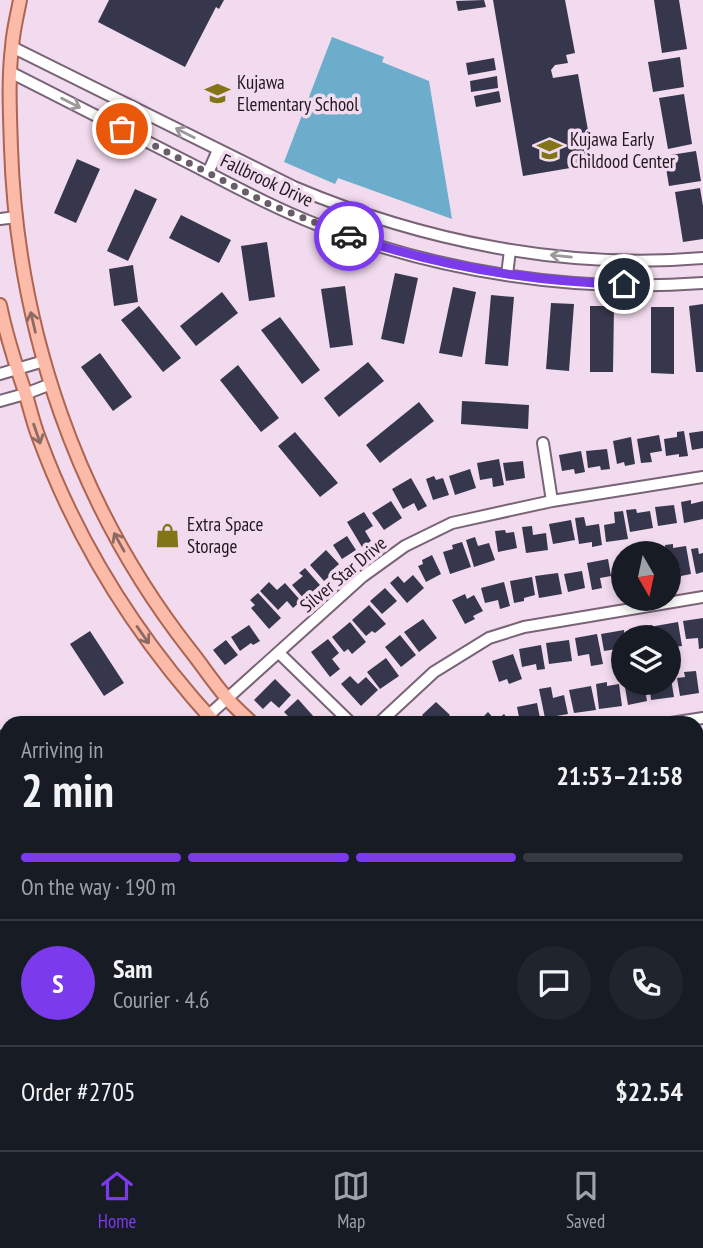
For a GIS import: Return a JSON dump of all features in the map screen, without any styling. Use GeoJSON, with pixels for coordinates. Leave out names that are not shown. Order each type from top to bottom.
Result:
{"type":"FeatureCollection","features":[{"type":"Feature","properties":{"kind":"main road"},"geometry":{"type":"LineString","coordinates":[[20,0],[6,44],[5,69],[12,171],[20,259],[51,384],[86,478],[126,556],[159,608],[227,699],[245,716]]}},
{"type":"Feature","properties":{"kind":"main road"},"geometry":{"type":"LineString","coordinates":[[0,305],[9,345],[38,436],[78,529],[150,646],[205,716]]}},
{"type":"Feature","properties":{"kind":"street","name":"Fallbrook Drive"},"geometry":{"type":"LineString","coordinates":[[6,44],[294,187],[357,211],[454,239],[510,250],[623,260],[703,258]]}},
{"type":"Feature","properties":{"kind":"street","name":"Fallbrook Drive"},"geometry":{"type":"LineString","coordinates":[[5,69],[285,211],[350,236],[408,254],[507,275],[557,281],[661,285],[703,283]]}},
{"type":"Feature","properties":{"kind":"street"},"geometry":{"type":"LineString","coordinates":[[208,173],[218,150]]}},
{"type":"Feature","properties":{"kind":"street"},"geometry":{"type":"LineString","coordinates":[[0,219],[16,217]]}},
{"type":"Feature","properties":{"kind":"street"},"geometry":{"type":"LineString","coordinates":[[507,275],[510,250]]}},
{"type":"Feature","properties":{"kind":"street"},"geometry":{"type":"LineString","coordinates":[[623,260],[624,284]]}},
{"type":"Feature","properties":{"kind":"street"},"geometry":{"type":"LineString","coordinates":[[661,260],[661,285]]}},
{"type":"Feature","properties":{"kind":"street"},"geometry":{"type":"LineString","coordinates":[[0,373],[44,361]]}},
{"type":"Feature","properties":{"kind":"street"},"geometry":{"type":"LineString","coordinates":[[0,401],[51,384]]}},
{"type":"Feature","properties":{"kind":"street"},"geometry":{"type":"LineString","coordinates":[[543,443],[552,501]]}},
{"type":"Feature","properties":{"kind":"street","name":"Silver Star Drive"},"geometry":{"type":"LineString","coordinates":[[212,716],[362,577],[405,546],[452,523],[552,501],[703,477]]}},
{"type":"Feature","properties":{"kind":"street"},"geometry":{"type":"LineString","coordinates":[[387,716],[434,672],[489,638],[524,627],[703,597]]}},
{"type":"Feature","properties":{"kind":"street"},"geometry":{"type":"LineString","coordinates":[[279,653],[344,716]]}},
{"type":"Feature","properties":{"kind":"water"},"geometry":{"type":"Polygon","coordinates":[[[332,37],[384,57],[382,62],[429,81],[452,219],[338,178],[335,184],[284,162],[332,37]]]}},
{"type":"Feature","properties":{"kind":"building"},"geometry":{"type":"Polygon","coordinates":[[[109,0],[224,0],[219,9],[216,7],[185,67],[98,22],[109,0]]]}},
{"type":"Feature","properties":{"kind":"building"},"geometry":{"type":"Polygon","coordinates":[[[484,0],[486,7],[458,11],[456,1],[484,0]]]}},
{"type":"Feature","properties":{"kind":"building"},"geometry":{"type":"Polygon","coordinates":[[[493,0],[565,0],[575,53],[566,55],[568,63],[555,65],[551,70],[553,78],[578,74],[594,164],[523,176],[493,0]]]}},
{"type":"Feature","properties":{"kind":"building"},"geometry":{"type":"Polygon","coordinates":[[[654,0],[679,0],[687,49],[662,53],[654,0]]]}},
{"type":"Feature","properties":{"kind":"building"},"geometry":{"type":"Polygon","coordinates":[[[680,57],[684,87],[653,92],[648,62],[680,57]]]}},
{"type":"Feature","properties":{"kind":"building"},"geometry":{"type":"Polygon","coordinates":[[[494,58],[496,70],[468,75],[466,63],[494,58]]]}},
{"type":"Feature","properties":{"kind":"building"},"geometry":{"type":"Polygon","coordinates":[[[497,76],[498,88],[471,92],[470,81],[497,76]]]}},
{"type":"Feature","properties":{"kind":"building"},"geometry":{"type":"Polygon","coordinates":[[[499,91],[501,102],[476,107],[474,96],[499,91]]]}},
{"type":"Feature","properties":{"kind":"building"},"geometry":{"type":"Polygon","coordinates":[[[684,94],[692,144],[668,149],[659,98],[684,94]]]}},
{"type":"Feature","properties":{"kind":"building"},"geometry":{"type":"Polygon","coordinates":[[[696,151],[701,181],[669,186],[664,156],[696,151]]]}},
{"type":"Feature","properties":{"kind":"building"},"geometry":{"type":"Polygon","coordinates":[[[77,159],[100,169],[76,223],[54,213],[77,159]]]}},
{"type":"Feature","properties":{"kind":"building"},"geometry":{"type":"Polygon","coordinates":[[[700,188],[703,239],[683,242],[675,192],[700,188]]]}},
{"type":"Feature","properties":{"kind":"building"},"geometry":{"type":"Polygon","coordinates":[[[135,189],[157,199],[128,261],[107,251],[135,189]]]}},
{"type":"Feature","properties":{"kind":"building"},"geometry":{"type":"Polygon","coordinates":[[[181,215],[231,240],[219,263],[169,238],[181,215]]]}},
{"type":"Feature","properties":{"kind":"building"},"geometry":{"type":"Polygon","coordinates":[[[267,242],[275,297],[249,301],[241,246],[267,242]]]}},
{"type":"Feature","properties":{"kind":"building"},"geometry":{"type":"Polygon","coordinates":[[[133,265],[138,302],[114,306],[109,269],[133,265]]]}},
{"type":"Feature","properties":{"kind":"building"},"geometry":{"type":"Polygon","coordinates":[[[395,273],[418,278],[404,344],[381,339],[395,273]]]}},
{"type":"Feature","properties":{"kind":"building"},"geometry":{"type":"Polygon","coordinates":[[[345,286],[353,345],[330,348],[321,289],[345,286]]]}},
{"type":"Feature","properties":{"kind":"building"},"geometry":{"type":"Polygon","coordinates":[[[453,287],[476,292],[462,357],[439,353],[453,287]]]}},
{"type":"Feature","properties":{"kind":"building"},"geometry":{"type":"Polygon","coordinates":[[[222,292],[238,313],[196,346],[180,326],[222,292]]]}},
{"type":"Feature","properties":{"kind":"building"},"geometry":{"type":"Polygon","coordinates":[[[491,295],[514,297],[508,366],[485,364],[491,295]]]}},
{"type":"Feature","properties":{"kind":"building"},"geometry":{"type":"Polygon","coordinates":[[[551,303],[574,304],[569,371],[546,369],[551,303]]]}},
{"type":"Feature","properties":{"kind":"building"},"geometry":{"type":"Polygon","coordinates":[[[703,304],[703,372],[696,372],[689,306],[703,304]]]}},
{"type":"Feature","properties":{"kind":"building"},"geometry":{"type":"Polygon","coordinates":[[[139,306],[181,358],[163,372],[121,320],[139,306]]]}},
{"type":"Feature","properties":{"kind":"building"},"geometry":{"type":"Polygon","coordinates":[[[590,306],[614,306],[613,372],[590,372],[590,306]]]}},
{"type":"Feature","properties":{"kind":"building"},"geometry":{"type":"Polygon","coordinates":[[[651,307],[674,307],[674,374],[651,373],[651,307]]]}},
{"type":"Feature","properties":{"kind":"building"},"geometry":{"type":"Polygon","coordinates":[[[280,317],[320,370],[302,384],[261,330],[280,317]]]}},
{"type":"Feature","properties":{"kind":"building"},"geometry":{"type":"Polygon","coordinates":[[[100,353],[132,397],[113,411],[81,367],[100,353]]]}},
{"type":"Feature","properties":{"kind":"building"},"geometry":{"type":"Polygon","coordinates":[[[368,362],[384,381],[339,417],[324,398],[368,362]]]}},
{"type":"Feature","properties":{"kind":"building"},"geometry":{"type":"Polygon","coordinates":[[[238,365],[279,418],[261,432],[220,380],[238,365]]]}},
{"type":"Feature","properties":{"kind":"building"},"geometry":{"type":"Polygon","coordinates":[[[462,401],[529,405],[528,429],[461,424],[462,401]]]}},
{"type":"Feature","properties":{"kind":"building"},"geometry":{"type":"Polygon","coordinates":[[[419,402],[434,421],[380,463],[366,445],[419,402]]]}},
{"type":"Feature","properties":{"kind":"building"},"geometry":{"type":"Polygon","coordinates":[[[684,431],[688,456],[666,456],[664,439],[677,437],[677,432],[684,431]]]}},
{"type":"Feature","properties":{"kind":"building"},"geometry":{"type":"Polygon","coordinates":[[[703,431],[703,448],[692,450],[689,433],[703,431]]]}},
{"type":"Feature","properties":{"kind":"building"},"geometry":{"type":"Polygon","coordinates":[[[295,432],[338,483],[320,497],[278,446],[295,432]]]}},
{"type":"Feature","properties":{"kind":"building"},"geometry":{"type":"Polygon","coordinates":[[[659,435],[662,451],[650,453],[652,462],[641,463],[637,439],[659,435]]]}},
{"type":"Feature","properties":{"kind":"building"},"geometry":{"type":"Polygon","coordinates":[[[631,437],[635,464],[617,464],[613,441],[631,437]]]}},
{"type":"Feature","properties":{"kind":"building"},"geometry":{"type":"Polygon","coordinates":[[[607,449],[610,469],[601,470],[600,466],[588,468],[586,451],[607,449]]]}},
{"type":"Feature","properties":{"kind":"building"},"geometry":{"type":"Polygon","coordinates":[[[581,451],[585,472],[575,474],[574,469],[562,471],[559,455],[581,451]]]}},
{"type":"Feature","properties":{"kind":"building"},"geometry":{"type":"Polygon","coordinates":[[[499,459],[504,485],[493,487],[492,478],[480,480],[477,463],[499,459]]]}},
{"type":"Feature","properties":{"kind":"building"},"geometry":{"type":"Polygon","coordinates":[[[523,461],[525,478],[506,481],[503,463],[523,461]]]}},
{"type":"Feature","properties":{"kind":"building"},"geometry":{"type":"Polygon","coordinates":[[[470,469],[476,488],[455,495],[449,476],[470,469]]]}},
{"type":"Feature","properties":{"kind":"building"},"geometry":{"type":"Polygon","coordinates":[[[434,476],[436,480],[443,478],[449,495],[433,500],[426,479],[434,476]]]}},
{"type":"Feature","properties":{"kind":"building"},"geometry":{"type":"Polygon","coordinates":[[[411,478],[427,506],[418,511],[414,503],[403,509],[392,489],[411,478]]]}},
{"type":"Feature","properties":{"kind":"building"},"geometry":{"type":"Polygon","coordinates":[[[691,500],[691,504],[703,501],[703,519],[684,523],[681,502],[691,500]]]}},
{"type":"Feature","properties":{"kind":"building"},"geometry":{"type":"Polygon","coordinates":[[[391,501],[402,518],[384,530],[372,513],[391,501]]]}},
{"type":"Feature","properties":{"kind":"building"},"geometry":{"type":"Polygon","coordinates":[[[674,505],[677,523],[658,526],[655,507],[674,505]]]}},
{"type":"Feature","properties":{"kind":"building"},"geometry":{"type":"Polygon","coordinates":[[[636,509],[637,513],[650,511],[653,528],[630,532],[626,510],[636,509]]]}},
{"type":"Feature","properties":{"kind":"building"},"geometry":{"type":"Polygon","coordinates":[[[623,511],[628,539],[606,542],[604,525],[615,523],[614,512],[623,511]]]}},
{"type":"Feature","properties":{"kind":"building"},"geometry":{"type":"Polygon","coordinates":[[[364,512],[373,526],[365,531],[371,541],[362,547],[347,522],[364,512]]]}},
{"type":"Feature","properties":{"kind":"building"},"geometry":{"type":"Polygon","coordinates":[[[584,517],[586,526],[599,524],[602,545],[592,547],[592,542],[579,544],[575,518],[584,517]]]}},
{"type":"Feature","properties":{"kind":"building"},"geometry":{"type":"Polygon","coordinates":[[[571,520],[575,540],[553,544],[549,524],[571,520]]]}},
{"type":"Feature","properties":{"kind":"building"},"geometry":{"type":"Polygon","coordinates":[[[532,526],[533,535],[546,533],[548,550],[526,553],[522,527],[532,526]]]}},
{"type":"Feature","properties":{"kind":"building"},"geometry":{"type":"Polygon","coordinates":[[[505,530],[506,533],[514,532],[517,548],[498,552],[495,531],[505,530]]]}},
{"type":"Feature","properties":{"kind":"building"},"geometry":{"type":"Polygon","coordinates":[[[347,536],[356,550],[342,559],[333,545],[347,536]]]}},
{"type":"Feature","properties":{"kind":"building"},"geometry":{"type":"Polygon","coordinates":[[[475,537],[478,546],[489,543],[495,560],[474,567],[466,540],[475,537]]]}},
{"type":"Feature","properties":{"kind":"building"},"geometry":{"type":"Polygon","coordinates":[[[462,542],[471,567],[450,574],[443,552],[462,542]]]}},
{"type":"Feature","properties":{"kind":"building"},"geometry":{"type":"Polygon","coordinates":[[[686,546],[691,574],[681,576],[681,547],[686,546]]]}},
{"type":"Feature","properties":{"kind":"building"},"geometry":{"type":"Polygon","coordinates":[[[698,548],[699,554],[703,553],[703,572],[696,574],[691,549],[698,548]]]}},
{"type":"Feature","properties":{"kind":"building"},"geometry":{"type":"Polygon","coordinates":[[[326,550],[339,564],[324,581],[310,565],[326,550]]]}},
{"type":"Feature","properties":{"kind":"building"},"geometry":{"type":"Polygon","coordinates":[[[432,555],[441,574],[426,582],[418,566],[423,564],[422,560],[432,555]]]}},
{"type":"Feature","properties":{"kind":"building"},"geometry":{"type":"Polygon","coordinates":[[[608,559],[611,576],[600,578],[602,588],[592,590],[587,563],[608,559]]]}},
{"type":"Feature","properties":{"kind":"building"},"geometry":{"type":"Polygon","coordinates":[[[305,568],[320,585],[304,599],[292,585],[303,576],[299,573],[305,568]]]}},
{"type":"Feature","properties":{"kind":"building"},"geometry":{"type":"Polygon","coordinates":[[[582,571],[585,588],[568,592],[564,574],[582,571]]]}},
{"type":"Feature","properties":{"kind":"building"},"geometry":{"type":"Polygon","coordinates":[[[558,573],[562,594],[539,598],[535,576],[558,573]]]}},
{"type":"Feature","properties":{"kind":"building"},"geometry":{"type":"Polygon","coordinates":[[[413,575],[424,588],[407,603],[390,583],[398,576],[404,583],[413,575]]]}},
{"type":"Feature","properties":{"kind":"building"},"geometry":{"type":"Polygon","coordinates":[[[532,577],[535,595],[514,603],[510,581],[532,577]]]}},
{"type":"Feature","properties":{"kind":"building"},"geometry":{"type":"Polygon","coordinates":[[[269,582],[277,590],[285,583],[301,601],[293,608],[287,601],[278,610],[260,591],[269,582]]]}},
{"type":"Feature","properties":{"kind":"building"},"geometry":{"type":"Polygon","coordinates":[[[504,582],[510,606],[500,609],[498,600],[485,603],[481,588],[504,582]]]}},
{"type":"Feature","properties":{"kind":"building"},"geometry":{"type":"Polygon","coordinates":[[[385,588],[397,601],[382,614],[370,601],[385,588]]]}},
{"type":"Feature","properties":{"kind":"building"},"geometry":{"type":"Polygon","coordinates":[[[258,593],[281,618],[269,629],[251,608],[255,605],[250,600],[258,593]]]}},
{"type":"Feature","properties":{"kind":"building"},"geometry":{"type":"Polygon","coordinates":[[[465,594],[467,599],[474,595],[483,611],[465,624],[452,600],[465,594]]]}},
{"type":"Feature","properties":{"kind":"building"},"geometry":{"type":"Polygon","coordinates":[[[369,605],[386,624],[366,636],[352,620],[369,605]]]}},
{"type":"Feature","properties":{"kind":"building"},"geometry":{"type":"Polygon","coordinates":[[[703,618],[703,648],[699,649],[698,638],[686,639],[683,621],[703,618]]]}},
{"type":"Feature","properties":{"kind":"building"},"geometry":{"type":"Polygon","coordinates":[[[423,619],[437,638],[419,652],[404,632],[423,619]]]}},
{"type":"Feature","properties":{"kind":"building"},"geometry":{"type":"Polygon","coordinates":[[[350,622],[366,642],[352,654],[348,649],[344,652],[332,637],[350,622]]]}},
{"type":"Feature","properties":{"kind":"building"},"geometry":{"type":"Polygon","coordinates":[[[249,625],[260,641],[253,645],[251,643],[240,651],[231,637],[249,625]]]}},
{"type":"Feature","properties":{"kind":"building"},"geometry":{"type":"Polygon","coordinates":[[[90,631],[124,683],[104,696],[70,644],[90,631]]]}},
{"type":"Feature","properties":{"kind":"building"},"geometry":{"type":"Polygon","coordinates":[[[611,632],[611,650],[604,651],[601,634],[611,632]]]}},
{"type":"Feature","properties":{"kind":"building"},"geometry":{"type":"Polygon","coordinates":[[[597,634],[603,664],[591,666],[589,654],[578,656],[575,638],[597,634]]]}},
{"type":"Feature","properties":{"kind":"building"},"geometry":{"type":"Polygon","coordinates":[[[400,635],[416,655],[401,667],[385,647],[400,635]]]}},
{"type":"Feature","properties":{"kind":"building"},"geometry":{"type":"Polygon","coordinates":[[[328,639],[339,653],[332,659],[340,669],[330,677],[311,652],[328,639]]]}},
{"type":"Feature","properties":{"kind":"building"},"geometry":{"type":"Polygon","coordinates":[[[226,640],[238,655],[225,665],[213,650],[226,640]]]}},
{"type":"Feature","properties":{"kind":"building"},"geometry":{"type":"Polygon","coordinates":[[[569,640],[572,661],[549,664],[546,643],[569,640]]]}},
{"type":"Feature","properties":{"kind":"building"},"geometry":{"type":"Polygon","coordinates":[[[541,645],[545,669],[537,670],[536,664],[522,667],[519,649],[541,645]]]}},
{"type":"Feature","properties":{"kind":"building"},"geometry":{"type":"Polygon","coordinates":[[[513,654],[522,679],[509,684],[507,679],[499,682],[492,661],[513,654]]]}},
{"type":"Feature","properties":{"kind":"building"},"geometry":{"type":"Polygon","coordinates":[[[386,658],[399,676],[380,689],[367,672],[386,658]]]}},
{"type":"Feature","properties":{"kind":"building"},"geometry":{"type":"Polygon","coordinates":[[[696,671],[699,693],[680,696],[684,672],[696,671]]]}},
{"type":"Feature","properties":{"kind":"building"},"geometry":{"type":"Polygon","coordinates":[[[350,676],[358,684],[366,677],[378,690],[361,706],[341,684],[350,676]]]}},
{"type":"Feature","properties":{"kind":"building"},"geometry":{"type":"Polygon","coordinates":[[[275,679],[291,695],[279,708],[271,701],[263,709],[254,700],[275,679]]]}},
{"type":"Feature","properties":{"kind":"building"},"geometry":{"type":"Polygon","coordinates":[[[607,682],[607,686],[611,685],[611,695],[620,695],[622,706],[599,709],[596,684],[607,682]]]}},
{"type":"Feature","properties":{"kind":"building"},"geometry":{"type":"Polygon","coordinates":[[[591,686],[596,710],[574,713],[569,690],[591,686]]]}},
{"type":"Feature","properties":{"kind":"building"},"geometry":{"type":"Polygon","coordinates":[[[551,687],[553,698],[564,695],[568,714],[545,716],[539,689],[551,687]]]}},
{"type":"Feature","properties":{"kind":"building"},"geometry":{"type":"Polygon","coordinates":[[[626,695],[646,695],[647,701],[628,705],[626,695]]]}},
{"type":"Feature","properties":{"kind":"building"},"geometry":{"type":"Polygon","coordinates":[[[650,695],[674,695],[674,697],[651,700],[650,695]]]}},
{"type":"Feature","properties":{"kind":"building"},"geometry":{"type":"Polygon","coordinates":[[[298,699],[313,716],[288,716],[284,712],[298,699]]]}},
{"type":"Feature","properties":{"kind":"building"},"geometry":{"type":"Polygon","coordinates":[[[436,702],[450,715],[423,716],[436,702]]]}},
{"type":"Feature","properties":{"kind":"building"},"geometry":{"type":"Polygon","coordinates":[[[537,703],[540,716],[519,716],[517,707],[537,703]]]}},
{"type":"Feature","properties":{"kind":"way so far"},"geometry":{"type":"LineString","coordinates":[[122,129],[271,205],[349,236]]}},
{"type":"Feature","properties":{"kind":"place","name":"Kujawa Elementary School"},"geometry":{"type":"Point","coordinates":[217,93]}},
{"type":"Feature","properties":{"kind":"place","name":"Kujawa Early Childood Center"},"geometry":{"type":"Point","coordinates":[550,150]}},
{"type":"Feature","properties":{"kind":"place","name":"Extra Space Storage"},"geometry":{"type":"Point","coordinates":[167,535]}},
{"type":"Feature","properties":{"kind":"route"},"geometry":{"type":"LineString","coordinates":[[349,236],[408,254],[483,271],[557,281],[624,284]]}}]}
